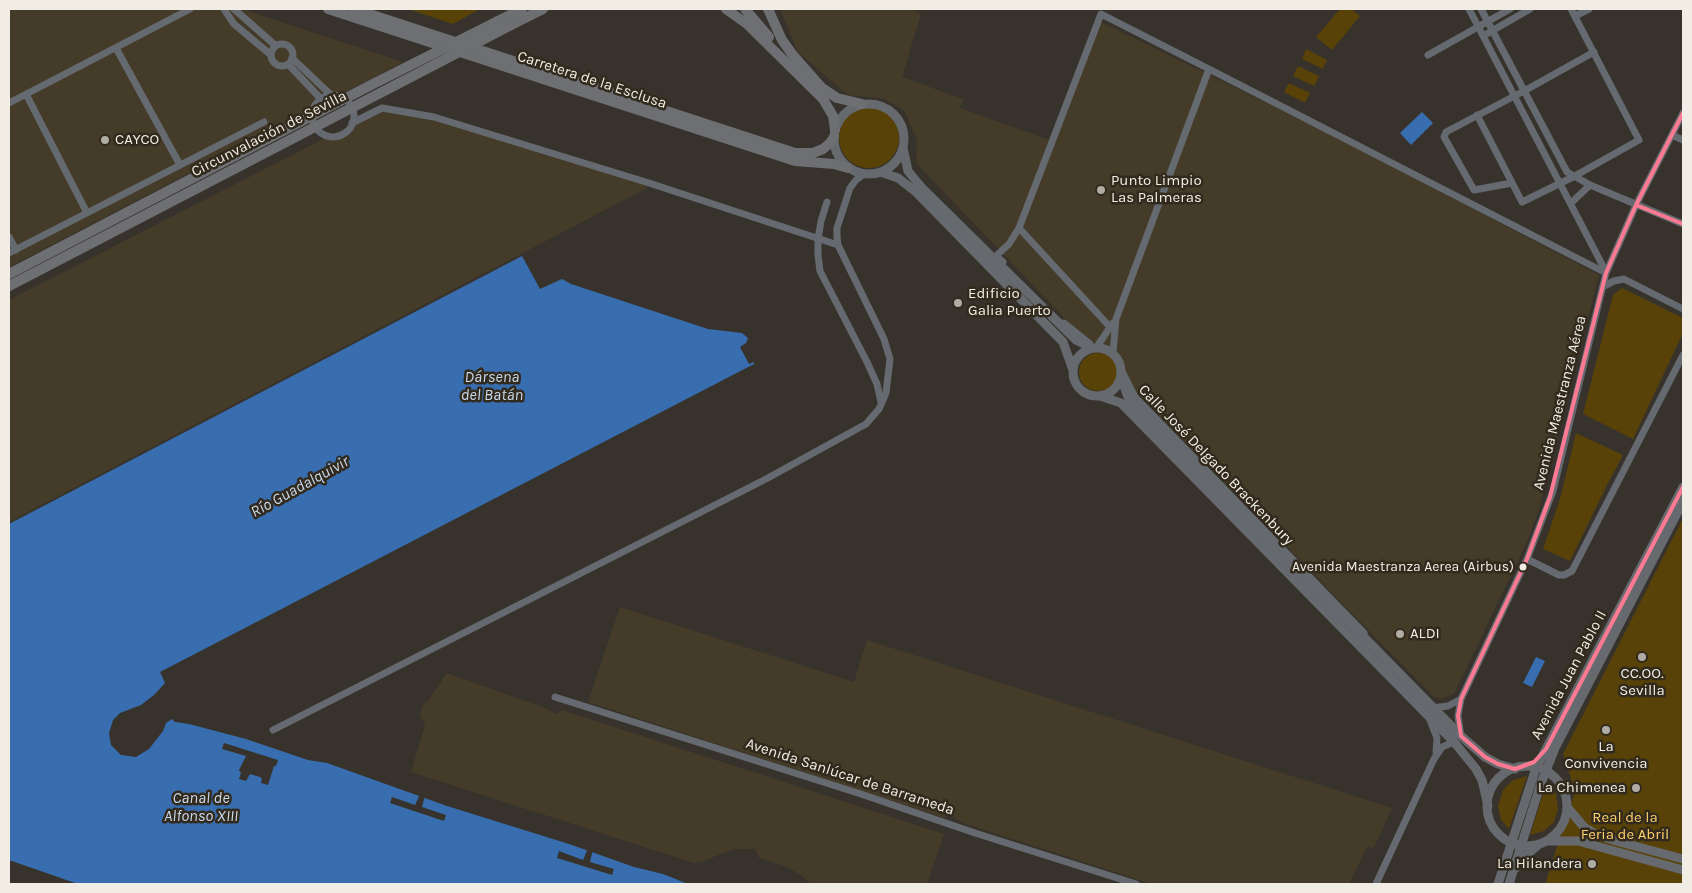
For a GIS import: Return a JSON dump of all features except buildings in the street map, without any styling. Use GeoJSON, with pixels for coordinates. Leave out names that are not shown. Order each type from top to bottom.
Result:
{"type":"FeatureCollection","features":[{"type":"Feature","properties":{"kind":"highway","name":"Carretera de la Esclusa"},"geometry":{"type":"LineString","coordinates":[[328,9],[795,161],[834,164],[848,168]]}},
{"type":"Feature","properties":{"kind":"highway","name":"Carretera de la Esclusa"},"geometry":{"type":"LineString","coordinates":[[354,9],[795,153],[806,154],[823,149],[834,133]]}},
{"type":"Feature","properties":{"kind":"highway","name":"Circunvalación de Sevilla"},"geometry":{"type":"LineString","coordinates":[[9,274],[388,76],[522,9]]}},
{"type":"Feature","properties":{"kind":"highway","name":"Circunvalación de Sevilla"},"geometry":{"type":"LineString","coordinates":[[9,286],[543,9]]}},
{"type":"Feature","properties":{"kind":"highway"},"geometry":{"type":"LineString","coordinates":[[726,9],[789,58],[822,88],[837,98],[862,104]]}},
{"type":"Feature","properties":{"kind":"highway"},"geometry":{"type":"LineString","coordinates":[[745,9],[823,99],[833,116],[834,133]]}},
{"type":"Feature","properties":{"kind":"highway"},"geometry":{"type":"LineString","coordinates":[[768,9],[789,58]]}},
{"type":"Feature","properties":{"kind":"main road"},"geometry":{"type":"LineString","coordinates":[[903,148],[897,160],[887,170],[864,174],[848,168],[837,155],[834,133],[839,120],[847,112],[862,104],[876,104],[894,114],[899,120],[904,133],[903,148],[908,171],[922,188],[1076,340],[1094,348]]}},
{"type":"Feature","properties":{"kind":"main road"},"geometry":{"type":"LineString","coordinates":[[880,172],[898,178],[916,192],[1063,342],[1073,370],[1074,379],[1081,390],[1089,395],[1100,396],[1113,390],[1121,374],[1119,361],[1113,353],[1102,348],[1094,348],[1084,352],[1078,358],[1073,370]]}},
{"type":"Feature","properties":{"kind":"main road","name":"Calle José Delgado Brackenbury"},"geometry":{"type":"LineString","coordinates":[[1121,374],[1128,397],[1371,646],[1430,711]]}},
{"type":"Feature","properties":{"kind":"main road","name":"Calle José Delgado Brackenbury"},"geometry":{"type":"LineString","coordinates":[[1100,396],[1121,402],[1457,739],[1482,780],[1491,823],[1501,836]]}},
{"type":"Feature","properties":{"kind":"main road","name":"Avenida Juan Pablo II"},"geometry":{"type":"LineString","coordinates":[[1498,884],[1511,843],[1541,769],[1683,487]]}},
{"type":"Feature","properties":{"kind":"main road","name":"Avenida Juan Pablo II"},"geometry":{"type":"LineString","coordinates":[[1550,750],[1683,502]]}},
{"type":"Feature","properties":{"kind":"main road","name":"Calle José Delgado Brackenbury"},"geometry":{"type":"LineString","coordinates":[[1457,739],[1485,758],[1498,764],[1519,768],[1541,769]]}},
{"type":"Feature","properties":{"kind":"main road"},"geometry":{"type":"LineString","coordinates":[[1488,806],[1490,792],[1503,776],[1534,762],[1550,750],[1554,777]]}},
{"type":"Feature","properties":{"kind":"main road"},"geometry":{"type":"LineString","coordinates":[[1512,874],[1522,859],[1538,845],[1555,835],[1562,827],[1566,817],[1566,796],[1561,786],[1554,777],[1541,769]]}},
{"type":"Feature","properties":{"kind":"main road","name":"Avenida Juan Pablo II"},"geometry":{"type":"LineString","coordinates":[[1509,884],[1541,769]]}},
{"type":"Feature","properties":{"kind":"main road"},"geometry":{"type":"LineString","coordinates":[[1567,807],[1584,827],[1596,834],[1683,859]]}},
{"type":"Feature","properties":{"kind":"main road"},"geometry":{"type":"LineString","coordinates":[[1501,836],[1511,843],[1520,846],[1538,845]]}},
{"type":"Feature","properties":{"kind":"main road"},"geometry":{"type":"LineString","coordinates":[[1501,836],[1504,866]]}},
{"type":"Feature","properties":{"kind":"main road"},"geometry":{"type":"LineString","coordinates":[[1547,841],[1578,842],[1683,870]]}},
{"type":"Feature","properties":{"kind":"street"},"geometry":{"type":"LineString","coordinates":[[9,103],[190,9]]}},
{"type":"Feature","properties":{"kind":"street"},"geometry":{"type":"LineString","coordinates":[[224,9],[234,24],[271,55]]}},
{"type":"Feature","properties":{"kind":"street"},"geometry":{"type":"LineString","coordinates":[[234,9],[276,46]]}},
{"type":"Feature","properties":{"kind":"street"},"geometry":{"type":"LineString","coordinates":[[1468,9],[1561,183],[1606,273]]}},
{"type":"Feature","properties":{"kind":"street"},"geometry":{"type":"LineString","coordinates":[[1481,9],[1566,172],[1590,185],[1683,224]]}},
{"type":"Feature","properties":{"kind":"street"},"geometry":{"type":"LineString","coordinates":[[1428,55],[1510,9]]}},
{"type":"Feature","properties":{"kind":"street"},"geometry":{"type":"LineString","coordinates":[[1483,36],[1530,9]]}},
{"type":"Feature","properties":{"kind":"street"},"geometry":{"type":"LineString","coordinates":[[1477,115],[1522,202],[1640,140],[1571,9]]}},
{"type":"Feature","properties":{"kind":"street"},"geometry":{"type":"LineString","coordinates":[[1575,16],[1589,9]]}},
{"type":"Feature","properties":{"kind":"street"},"geometry":{"type":"LineString","coordinates":[[996,256],[1009,244],[1019,228],[1101,14],[1606,273]]}},
{"type":"Feature","properties":{"kind":"street"},"geometry":{"type":"LineString","coordinates":[[281,44],[288,46],[292,51],[290,61],[278,65],[272,60],[272,50],[281,44]]}},
{"type":"Feature","properties":{"kind":"street"},"geometry":{"type":"LineString","coordinates":[[116,48],[180,165]]}},
{"type":"Feature","properties":{"kind":"street"},"geometry":{"type":"LineString","coordinates":[[1512,182],[1474,190],[1444,137],[1446,132],[1594,52]]}},
{"type":"Feature","properties":{"kind":"street"},"geometry":{"type":"LineString","coordinates":[[290,61],[331,95],[342,97],[348,101],[353,111],[352,123]]}},
{"type":"Feature","properties":{"kind":"street"},"geometry":{"type":"LineString","coordinates":[[290,61],[321,99]]}},
{"type":"Feature","properties":{"kind":"street"},"geometry":{"type":"LineString","coordinates":[[1113,353],[1116,319],[1209,69]]}},
{"type":"Feature","properties":{"kind":"street"},"geometry":{"type":"LineString","coordinates":[[26,94],[87,213]]}},
{"type":"Feature","properties":{"kind":"street"},"geometry":{"type":"LineString","coordinates":[[331,95],[321,99],[313,111],[315,126],[326,135],[339,136],[345,133],[352,123],[382,108],[434,117],[649,183],[838,245]]}},
{"type":"Feature","properties":{"kind":"street","name":"Avenida Maestranza Aérea"},"geometry":{"type":"LineString","coordinates":[[1457,739],[1461,699],[1527,559],[1552,491],[1606,273],[1636,205],[1683,113]]}},
{"type":"Feature","properties":{"kind":"street"},"geometry":{"type":"LineString","coordinates":[[9,237],[12,252],[264,122]]}},
{"type":"Feature","properties":{"kind":"street"},"geometry":{"type":"LineString","coordinates":[[1672,134],[1683,140]]}},
{"type":"Feature","properties":{"kind":"street"},"geometry":{"type":"LineString","coordinates":[[273,730],[857,430],[874,418],[888,385],[890,359],[888,349],[838,245],[837,228],[850,188],[864,174]]}},
{"type":"Feature","properties":{"kind":"street"},"geometry":{"type":"LineString","coordinates":[[1571,203],[1590,185]]}},
{"type":"Feature","properties":{"kind":"street"},"geometry":{"type":"LineString","coordinates":[[827,202],[818,239],[820,271],[871,371],[877,384],[881,402]]}},
{"type":"Feature","properties":{"kind":"street"},"geometry":{"type":"LineString","coordinates":[[950,216],[996,256],[1064,323],[1094,348],[1116,319]]}},
{"type":"Feature","properties":{"kind":"street"},"geometry":{"type":"LineString","coordinates":[[1019,228],[1110,327]]}},
{"type":"Feature","properties":{"kind":"street"},"geometry":{"type":"LineString","coordinates":[[1604,286],[1614,281],[1624,280],[1683,309]]}},
{"type":"Feature","properties":{"kind":"street"},"geometry":{"type":"LineString","coordinates":[[1527,559],[1559,575],[1572,571],[1683,354]]}},
{"type":"Feature","properties":{"kind":"street","name":"Avenida Sanlúcar de Barrameda"},"geometry":{"type":"LineString","coordinates":[[555,697],[862,794],[975,833],[1136,884]]}},
{"type":"Feature","properties":{"kind":"street"},"geometry":{"type":"LineString","coordinates":[[1434,759],[1437,738],[1430,711],[1448,706],[1461,699]]}},
{"type":"Feature","properties":{"kind":"street"},"geometry":{"type":"LineString","coordinates":[[1376,884],[1439,749],[1457,739]]}},
{"type":"Feature","properties":{"kind":"shaded area"},"geometry":{"type":"Polygon","coordinates":[[[9,9],[242,9],[403,62],[9,267],[9,9]]]}},
{"type":"Feature","properties":{"kind":"shaded area"},"geometry":{"type":"Polygon","coordinates":[[[780,9],[911,9],[921,14],[902,77],[963,99],[960,108],[1055,142],[1101,22],[1324,131],[1599,275],[1539,509],[1526,544],[1454,694],[1441,699],[1434,697],[1169,427],[916,163],[917,140],[904,110],[882,98],[848,95],[798,52],[780,9]]]}},
{"type":"Feature","properties":{"kind":"shaded area"},"geometry":{"type":"Polygon","coordinates":[[[380,110],[431,119],[644,184],[647,188],[9,522],[9,300],[380,110]]]}},
{"type":"Feature","properties":{"kind":"shaded area"},"geometry":{"type":"Polygon","coordinates":[[[620,607],[854,682],[867,640],[1392,808],[1374,848],[1367,847],[1349,884],[1152,884],[966,824],[947,814],[945,818],[588,702],[620,607]]]}},
{"type":"Feature","properties":{"kind":"shaded area"},"geometry":{"type":"Polygon","coordinates":[[[447,673],[557,714],[562,710],[944,834],[927,884],[811,884],[801,875],[785,866],[759,858],[755,849],[737,849],[694,863],[411,772],[425,725],[420,715],[423,704],[428,701],[447,673]]]}},
{"type":"Feature","properties":{"kind":"green space"},"geometry":{"type":"Polygon","coordinates":[[[408,9],[480,9],[453,24],[408,9]]]}},
{"type":"Feature","properties":{"kind":"green space"},"geometry":{"type":"Polygon","coordinates":[[[1340,9],[1351,9],[1360,16],[1332,50],[1316,37],[1340,9]]]}},
{"type":"Feature","properties":{"kind":"green space"},"geometry":{"type":"Polygon","coordinates":[[[1306,49],[1327,60],[1323,69],[1302,59],[1306,49]]]}},
{"type":"Feature","properties":{"kind":"green space"},"geometry":{"type":"Polygon","coordinates":[[[1298,66],[1319,76],[1314,86],[1293,76],[1298,66]]]}},
{"type":"Feature","properties":{"kind":"green space"},"geometry":{"type":"Polygon","coordinates":[[[1289,83],[1310,93],[1305,103],[1284,92],[1289,83]]]}},
{"type":"Feature","properties":{"kind":"green space"},"geometry":{"type":"Polygon","coordinates":[[[863,108],[875,108],[886,113],[894,121],[899,132],[897,150],[886,163],[875,168],[863,168],[852,163],[844,155],[839,144],[839,132],[844,121],[852,113],[863,108]]]}},
{"type":"Feature","properties":{"kind":"green space"},"geometry":{"type":"Polygon","coordinates":[[[1622,288],[1683,318],[1683,333],[1633,439],[1583,414],[1613,295],[1622,288]]]}},
{"type":"Feature","properties":{"kind":"green space"},"geometry":{"type":"Polygon","coordinates":[[[1098,353],[1112,358],[1117,372],[1112,386],[1098,391],[1084,386],[1079,372],[1084,358],[1098,353]]]}},
{"type":"Feature","properties":{"kind":"green space"},"geometry":{"type":"Polygon","coordinates":[[[1576,433],[1623,455],[1570,561],[1543,549],[1560,499],[1576,433]]]}},
{"type":"Feature","properties":{"kind":"green space","name":"Real de la Feria de Abril"},"geometry":{"type":"Polygon","coordinates":[[[1683,518],[1683,884],[1545,884],[1575,791],[1563,754],[1683,518]]]}},
{"type":"Feature","properties":{"kind":"green space"},"geometry":{"type":"Polygon","coordinates":[[[1527,776],[1509,829],[1501,820],[1498,806],[1503,790],[1513,780],[1527,776]]]}},
{"type":"Feature","properties":{"kind":"green space"},"geometry":{"type":"Polygon","coordinates":[[[1546,784],[1556,794],[1558,809],[1554,822],[1544,831],[1530,835],[1546,784]]]}},
{"type":"Feature","properties":{"kind":"water"},"geometry":{"type":"Polygon","coordinates":[[[1422,112],[1433,123],[1411,145],[1400,133],[1422,112]]]}},
{"type":"Feature","properties":{"kind":"water","name":"Dársena del Batán"},"geometry":{"type":"Polygon","coordinates":[[[522,256],[540,289],[562,279],[571,284],[708,329],[742,333],[748,338],[746,343],[740,347],[749,364],[754,362],[754,364],[160,672],[165,683],[154,695],[141,705],[120,713],[113,720],[109,733],[111,745],[121,755],[136,757],[149,749],[163,731],[166,723],[172,719],[175,722],[246,739],[308,760],[327,763],[447,806],[569,844],[634,867],[663,874],[688,884],[78,884],[9,860],[9,524],[522,256]]]}},
{"type":"Feature","properties":{"kind":"water"},"geometry":{"type":"Polygon","coordinates":[[[1536,657],[1545,661],[1532,687],[1523,683],[1536,657]]]}},
{"type":"Feature","properties":{"kind":"pier"},"geometry":{"type":"Polygon","coordinates":[[[224,743],[278,760],[268,785],[261,783],[262,779],[260,777],[250,774],[246,781],[239,779],[241,773],[239,770],[246,756],[222,749],[224,743]]]}},
{"type":"Feature","properties":{"kind":"pier"},"geometry":{"type":"Polygon","coordinates":[[[420,794],[425,796],[422,807],[446,815],[444,821],[390,803],[392,797],[415,805],[420,794]]]}},
{"type":"Feature","properties":{"kind":"pier"},"geometry":{"type":"Polygon","coordinates":[[[588,848],[593,849],[590,862],[614,869],[612,875],[557,858],[559,851],[583,860],[588,848]]]}},
{"type":"Feature","properties":{"kind":"transit line"},"geometry":{"type":"LineString","coordinates":[[1683,113],[1636,205],[1606,273],[1550,497],[1527,559],[1461,699],[1458,716],[1461,736],[1485,757],[1498,764],[1515,769],[1534,762],[1546,749],[1683,487]]}},
{"type":"Feature","properties":{"kind":"transit line"},"geometry":{"type":"LineString","coordinates":[[1636,205],[1683,224]]}},
{"type":"Feature","properties":{"kind":"place","name":"CAYCO"},"geometry":{"type":"Point","coordinates":[105,140]}},
{"type":"Feature","properties":{"kind":"place","name":"Punto Limpio Las Palmeras"},"geometry":{"type":"Point","coordinates":[1101,190]}},
{"type":"Feature","properties":{"kind":"place","name":"Edificio Galia Puerto"},"geometry":{"type":"Point","coordinates":[958,303]}},
{"type":"Feature","properties":{"kind":"place","name":"Avenida Maestranza Aerea (Airbus)"},"geometry":{"type":"Point","coordinates":[1523,567]}},
{"type":"Feature","properties":{"kind":"place","name":"ALDI"},"geometry":{"type":"Point","coordinates":[1400,634]}},
{"type":"Feature","properties":{"kind":"place","name":"CC.OO. Sevilla"},"geometry":{"type":"Point","coordinates":[1642,657]}},
{"type":"Feature","properties":{"kind":"place","name":"La Convivencia"},"geometry":{"type":"Point","coordinates":[1606,730]}},
{"type":"Feature","properties":{"kind":"place","name":"La Chimenea"},"geometry":{"type":"Point","coordinates":[1636,788]}},
{"type":"Feature","properties":{"kind":"place","name":"La Hilandera"},"geometry":{"type":"Point","coordinates":[1592,864]}},
{"type":"Feature","properties":{"kind":"water label","name":"Río Guadalquivir"},"geometry":{"type":"Point","coordinates":[300,487]}},
{"type":"Feature","properties":{"kind":"water label","name":"Canal de Alfonso XIII"},"geometry":{"type":"Point","coordinates":[201,807]}}]}
